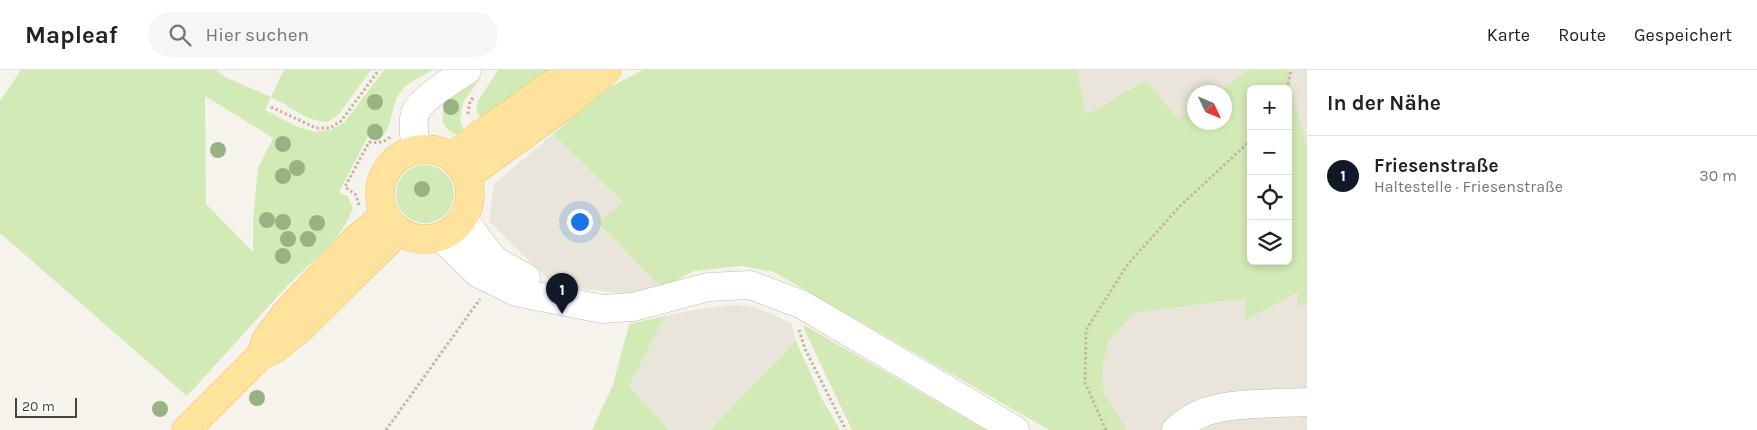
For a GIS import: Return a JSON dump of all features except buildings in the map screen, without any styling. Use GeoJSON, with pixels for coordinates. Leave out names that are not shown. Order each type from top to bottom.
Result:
{"type":"FeatureCollection","features":[{"type":"Feature","properties":{"kind":"main road"},"geometry":{"type":"LineString","coordinates":[[459,167],[481,134],[549,86],[584,70]]}},
{"type":"Feature","properties":{"kind":"main road"},"geometry":{"type":"LineString","coordinates":[[459,167],[569,102],[607,70]]}},
{"type":"Feature","properties":{"kind":"main road"},"geometry":{"type":"LineString","coordinates":[[416,150],[434,150],[459,167],[470,187],[470,198],[463,219],[454,230],[441,237],[419,240],[408,237],[391,224],[380,204],[379,192],[384,175],[394,161],[404,154],[416,150]]}},
{"type":"Feature","properties":{"kind":"main road"},"geometry":{"type":"LineString","coordinates":[[261,355],[266,340],[286,313],[355,240],[391,224]]}},
{"type":"Feature","properties":{"kind":"main road"},"geometry":{"type":"LineString","coordinates":[[186,430],[261,355],[276,348],[302,327],[371,258],[391,224]]}},
{"type":"Feature","properties":{"kind":"street"},"geometry":{"type":"LineString","coordinates":[[416,150],[414,120],[416,110],[423,101],[472,82]]}},
{"type":"Feature","properties":{"kind":"street"},"geometry":{"type":"LineString","coordinates":[[463,219],[494,260],[528,279],[554,298]]}},
{"type":"Feature","properties":{"kind":"street"},"geometry":{"type":"LineString","coordinates":[[441,237],[479,274],[516,292],[602,309],[633,307],[708,287],[750,285],[801,304],[1015,430]]}},
{"type":"Feature","properties":{"kind":"street"},"geometry":{"type":"LineString","coordinates":[[1176,430],[1193,417],[1238,405],[1307,402]]}},
{"type":"Feature","properties":{"kind":"path"},"geometry":{"type":"LineString","coordinates":[[271,107],[316,128],[330,128],[341,121],[379,70]]}},
{"type":"Feature","properties":{"kind":"path"},"geometry":{"type":"LineString","coordinates":[[1288,85],[1291,70]]}},
{"type":"Feature","properties":{"kind":"path"},"geometry":{"type":"LineString","coordinates":[[472,82],[468,112],[470,120],[481,134]]}},
{"type":"Feature","properties":{"kind":"path"},"geometry":{"type":"LineString","coordinates":[[355,240],[346,229],[360,207],[356,195],[345,187],[369,142],[378,144],[387,141],[394,132]]}},
{"type":"Feature","properties":{"kind":"path"},"geometry":{"type":"LineString","coordinates":[[1106,430],[1085,383],[1086,330],[1128,264],[1179,207],[1247,144]]}},
{"type":"Feature","properties":{"kind":"path"},"geometry":{"type":"LineString","coordinates":[[386,430],[494,281]]}},
{"type":"Feature","properties":{"kind":"path"},"geometry":{"type":"LineString","coordinates":[[810,309],[798,326],[805,349],[846,430]]}},
{"type":"Feature","properties":{"kind":"shaded area"},"geometry":{"type":"Polygon","coordinates":[[[1077,70],[1249,70],[1227,85],[1187,85],[1187,113],[1178,119],[1086,116],[1077,70]]]}},
{"type":"Feature","properties":{"kind":"shaded area"},"geometry":{"type":"Polygon","coordinates":[[[1289,70],[1307,70],[1307,145],[1293,96],[1289,70]]]}},
{"type":"Feature","properties":{"kind":"shaded area"},"geometry":{"type":"Polygon","coordinates":[[[553,134],[623,204],[597,224],[662,288],[639,295],[583,289],[550,281],[489,221],[494,184],[553,134]]]}},
{"type":"Feature","properties":{"kind":"shaded area"},"geometry":{"type":"Polygon","coordinates":[[[1298,292],[1299,306],[1307,303],[1307,430],[1127,430],[1104,392],[1102,366],[1109,342],[1133,312],[1245,298],[1245,321],[1298,292]]]}},
{"type":"Feature","properties":{"kind":"shaded area"},"geometry":{"type":"Polygon","coordinates":[[[736,305],[755,307],[791,323],[796,341],[710,430],[669,430],[629,386],[665,316],[704,308],[736,305]]]}},
{"type":"Feature","properties":{"kind":"green space"},"geometry":{"type":"Polygon","coordinates":[[[21,70],[216,70],[225,77],[271,97],[265,110],[296,126],[314,132],[330,130],[344,123],[384,70],[432,70],[402,90],[395,102],[388,128],[379,140],[369,134],[339,192],[348,197],[353,208],[348,220],[333,241],[287,286],[187,396],[0,233],[0,101],[21,70]],[[205,96],[206,204],[253,252],[253,220],[258,168],[273,138],[205,96]]]}},
{"type":"Feature","properties":{"kind":"green space"},"geometry":{"type":"Polygon","coordinates":[[[284,70],[371,70],[339,114],[328,122],[304,116],[271,97],[284,70]]]}},
{"type":"Feature","properties":{"kind":"green space"},"geometry":{"type":"Polygon","coordinates":[[[498,70],[569,70],[483,123],[476,109],[478,101],[498,70]]]}},
{"type":"Feature","properties":{"kind":"green space"},"geometry":{"type":"Polygon","coordinates":[[[643,70],[1077,70],[1086,115],[1146,81],[1178,119],[1187,113],[1187,130],[1232,130],[1232,85],[1227,85],[1249,70],[1289,70],[1291,85],[1247,85],[1247,265],[1292,265],[1292,90],[1307,145],[1307,303],[1298,307],[1298,292],[1245,321],[1245,298],[1133,313],[1109,342],[1102,366],[1104,392],[1127,430],[1049,430],[774,272],[741,266],[694,271],[662,288],[597,223],[623,203],[553,134],[608,88],[643,70]]]}},
{"type":"Feature","properties":{"kind":"green space"},"geometry":{"type":"Polygon","coordinates":[[[481,78],[463,102],[460,119],[465,135],[452,133],[444,124],[444,106],[448,100],[481,78]]]}},
{"type":"Feature","properties":{"kind":"green space"},"geometry":{"type":"Polygon","coordinates":[[[425,165],[436,167],[449,178],[454,194],[452,205],[441,218],[425,223],[414,221],[401,210],[396,194],[398,183],[409,170],[425,165]]]}},
{"type":"Feature","properties":{"kind":"green space"},"geometry":{"type":"Polygon","coordinates":[[[665,316],[629,386],[669,430],[592,430],[613,385],[629,324],[665,316]]]}},
{"type":"Feature","properties":{"kind":"green space"},"geometry":{"type":"Polygon","coordinates":[[[804,325],[986,430],[852,430],[804,329],[804,325]]]}},
{"type":"Feature","properties":{"kind":"green space"},"geometry":{"type":"Polygon","coordinates":[[[796,341],[822,399],[840,430],[710,430],[796,341]]]}},
{"type":"Feature","properties":{"kind":"place","name":"Friesenstraße"},"geometry":{"type":"Point","coordinates":[562,314]}}]}
